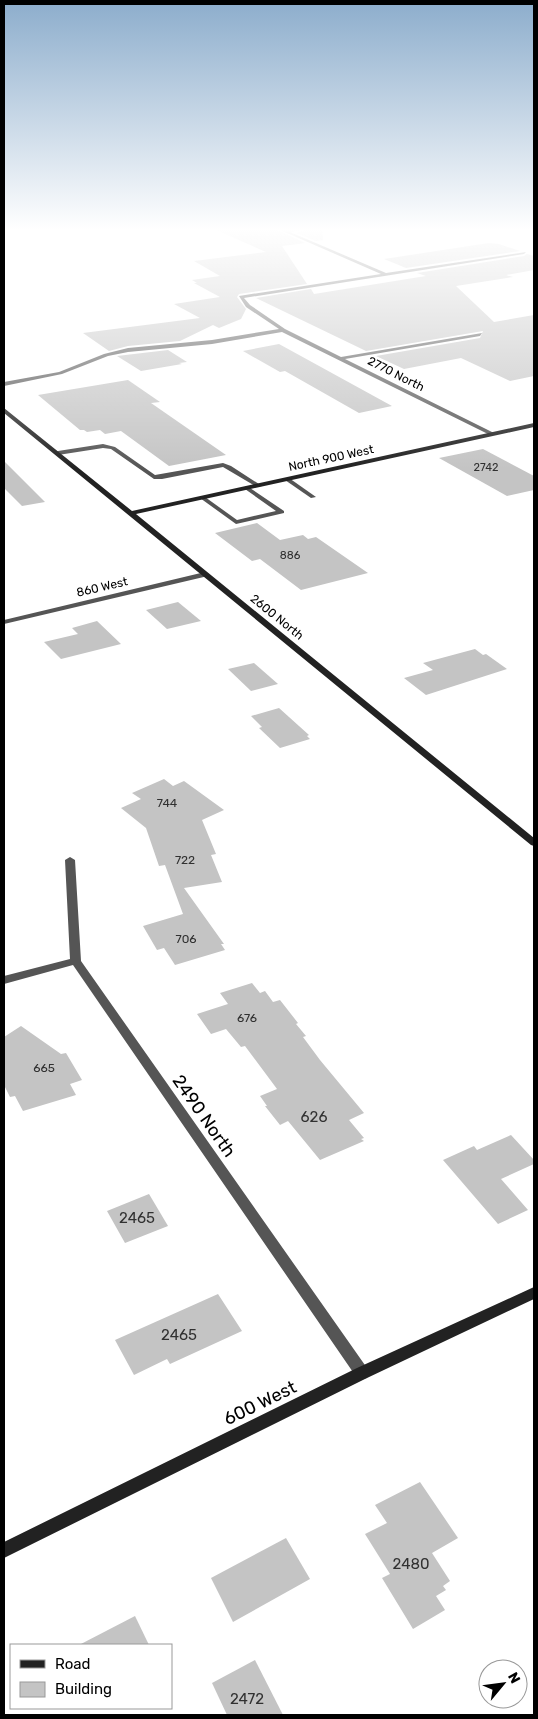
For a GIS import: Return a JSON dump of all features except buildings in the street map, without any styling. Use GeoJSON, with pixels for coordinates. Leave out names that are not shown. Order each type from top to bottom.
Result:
{"type":"FeatureCollection","features":[{"type":"Feature","properties":{"kind":"street","name":"2770 North"},"geometry":{"type":"LineString","coordinates":[[253,309],[283,330],[492,434]]}},
{"type":"Feature","properties":{"kind":"street"},"geometry":{"type":"LineString","coordinates":[[4,384],[60,372],[106,355],[128,350],[212,342],[283,330]]}},
{"type":"Feature","properties":{"kind":"street"},"geometry":{"type":"LineString","coordinates":[[342,358],[480,334]]}},
{"type":"Feature","properties":{"kind":"street","name":"2600 North"},"geometry":{"type":"LineString","coordinates":[[4,410],[534,843]]}},
{"type":"Feature","properties":{"kind":"street","name":"North 900 West"},"geometry":{"type":"LineString","coordinates":[[132,513],[534,425]]}},
{"type":"Feature","properties":{"kind":"street"},"geometry":{"type":"LineString","coordinates":[[58,453],[103,446],[113,448],[154,477],[223,466],[229,467],[259,486]]}},
{"type":"Feature","properties":{"kind":"street"},"geometry":{"type":"LineString","coordinates":[[287,479],[313,496]]}},
{"type":"Feature","properties":{"kind":"street"},"geometry":{"type":"LineString","coordinates":[[203,498],[236,522],[282,512],[247,488]]}},
{"type":"Feature","properties":{"kind":"street","name":"860 West"},"geometry":{"type":"LineString","coordinates":[[4,622],[205,574]]}},
{"type":"Feature","properties":{"kind":"street"},"geometry":{"type":"LineString","coordinates":[[4,980],[76,961],[70,860]]}},
{"type":"Feature","properties":{"kind":"street","name":"2490 North"},"geometry":{"type":"LineString","coordinates":[[76,961],[362,1374]]}},
{"type":"Feature","properties":{"kind":"street","name":"600 West"},"geometry":{"type":"LineString","coordinates":[[4,1550],[362,1374],[534,1292]]}}]}
